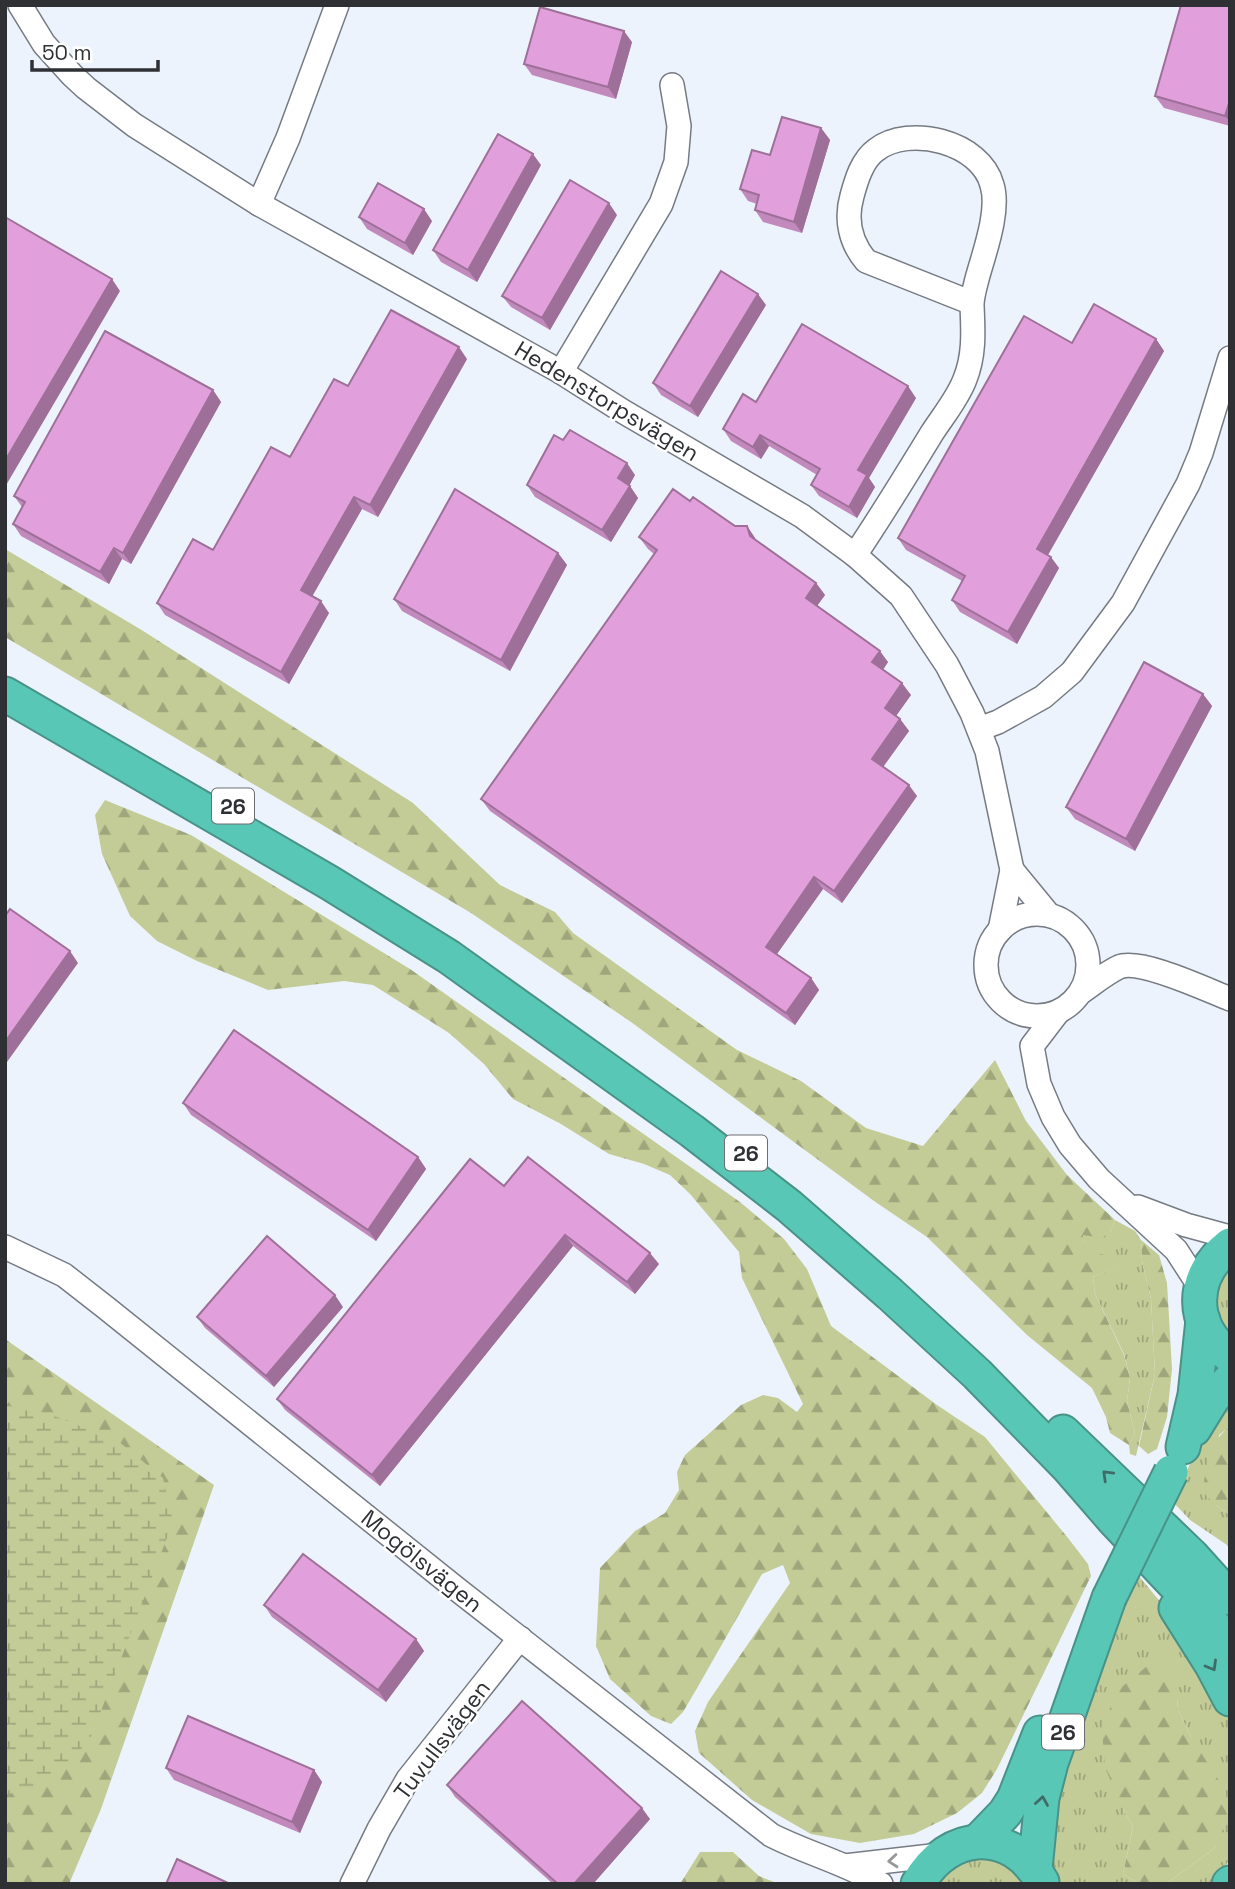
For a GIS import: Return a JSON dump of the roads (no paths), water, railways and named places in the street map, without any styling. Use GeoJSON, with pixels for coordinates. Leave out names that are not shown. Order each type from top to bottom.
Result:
{"type":"FeatureCollection","features":[{"type":"Feature","properties":{"kind":"highway","name":"26"},"geometry":{"type":"LineString","coordinates":[[5,677],[219,798],[444,935],[596,1040],[699,1116],[891,1272],[1010,1381],[1192,1556],[1230,1578]]}},
{"type":"Feature","properties":{"kind":"highway","name":"26"},"geometry":{"type":"LineString","coordinates":[[5,694],[318,876],[438,950],[692,1131],[789,1206],[977,1374],[1040,1438],[1114,1520],[1187,1625],[1230,1699]]}},
{"type":"Feature","properties":{"kind":"highway","name":"26"},"geometry":{"type":"LineString","coordinates":[[1177,1459],[1195,1395],[1201,1303],[1210,1266],[1230,1245]]}},
{"type":"Feature","properties":{"kind":"highway"},"geometry":{"type":"LineString","coordinates":[[1201,1303],[1217,1345],[1230,1356]]}},
{"type":"Feature","properties":{"kind":"highway","name":"26"},"geometry":{"type":"LineString","coordinates":[[978,1841],[1014,1799],[1052,1703],[1109,1598],[1177,1459],[1213,1398],[1230,1380]]}},
{"type":"Feature","properties":{"kind":"highway"},"geometry":{"type":"LineString","coordinates":[[1114,1520],[1230,1643]]}},
{"type":"Feature","properties":{"kind":"highway"},"geometry":{"type":"LineString","coordinates":[[1192,1556],[1230,1598]]}},
{"type":"Feature","properties":{"kind":"highway","name":"26"},"geometry":{"type":"LineString","coordinates":[[1041,1880],[1042,1798],[1051,1763],[1109,1598]]}},
{"type":"Feature","properties":{"kind":"highway"},"geometry":{"type":"LineString","coordinates":[[918,1884],[927,1868],[940,1855],[958,1845],[978,1841],[1000,1844],[1020,1854],[1041,1880]]}},
{"type":"Feature","properties":{"kind":"street","name":"Hedenstorpsvägen"},"geometry":{"type":"LineString","coordinates":[[20,5],[44,44],[86,88],[134,125],[259,204],[561,372],[802,516],[855,555],[901,596],[947,665],[979,729],[993,778],[1012,870],[1000,930]]}},
{"type":"Feature","properties":{"kind":"street"},"geometry":{"type":"LineString","coordinates":[[259,204],[288,138],[337,5]]}},
{"type":"Feature","properties":{"kind":"street"},"geometry":{"type":"LineString","coordinates":[[561,372],[661,204],[676,162],[679,126],[672,85]]}},
{"type":"Feature","properties":{"kind":"street"},"geometry":{"type":"LineString","coordinates":[[855,555],[965,379],[974,342],[972,303],[994,208],[992,185],[984,169],[951,143],[911,137],[892,141],[876,150],[865,162],[851,199],[850,228],[854,247],[866,261],[874,265],[972,303]]}},
{"type":"Feature","properties":{"kind":"street"},"geometry":{"type":"LineString","coordinates":[[979,729],[998,722],[1043,697],[1072,673],[1123,603],[1188,484],[1201,453],[1230,358]]}},
{"type":"Feature","properties":{"kind":"street"},"geometry":{"type":"LineString","coordinates":[[1012,870],[1049,915],[1072,927],[1086,949],[1088,971],[1081,992]]}},
{"type":"Feature","properties":{"kind":"street"},"geometry":{"type":"LineString","coordinates":[[1049,915],[1022,916],[1000,930],[990,945],[986,962],[992,989],[1032,1046],[1038,1084],[1053,1117],[1085,1164],[1176,1250],[1201,1303]]}},
{"type":"Feature","properties":{"kind":"street"},"geometry":{"type":"LineString","coordinates":[[1086,949],[1120,966],[1153,970],[1230,999]]}},
{"type":"Feature","properties":{"kind":"street"},"geometry":{"type":"LineString","coordinates":[[1003,1003],[1015,1011],[1029,1015],[1043,1016],[1058,1012],[1073,1002],[1081,992],[1120,966]]}},
{"type":"Feature","properties":{"kind":"street"},"geometry":{"type":"LineString","coordinates":[[1032,1046],[1058,1012]]}},
{"type":"Feature","properties":{"kind":"street"},"geometry":{"type":"LineString","coordinates":[[1126,1202],[1185,1225],[1230,1237]]}},
{"type":"Feature","properties":{"kind":"street","name":"Mogölsvägen"},"geometry":{"type":"LineString","coordinates":[[5,1247],[64,1276],[105,1307],[771,1835],[881,1884]]}},
{"type":"Feature","properties":{"kind":"street","name":"Tuvullsvägen"},"geometry":{"type":"LineString","coordinates":[[352,1884],[408,1779],[520,1638]]}},
{"type":"Feature","properties":{"kind":"street","name":"Mogölsvägen"},"geometry":{"type":"LineString","coordinates":[[845,1866],[940,1855]]}}]}
